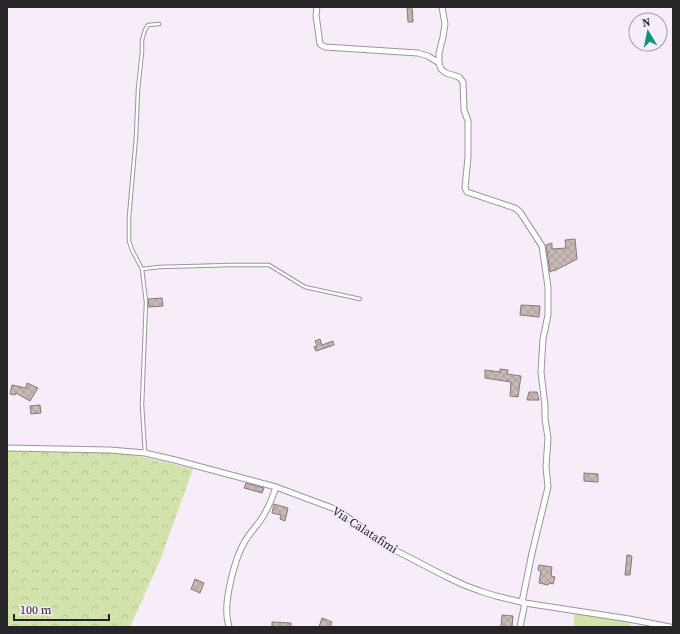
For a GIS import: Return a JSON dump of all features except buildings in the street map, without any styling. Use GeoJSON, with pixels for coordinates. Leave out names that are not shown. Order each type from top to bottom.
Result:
{"type":"FeatureCollection","features":[{"type":"Feature","properties":{"kind":"street"},"geometry":{"type":"LineString","coordinates":[[317,7],[316,15],[320,44],[325,47],[418,53],[428,56],[439,63]]}},
{"type":"Feature","properties":{"kind":"street"},"geometry":{"type":"LineString","coordinates":[[442,7],[445,24],[439,54],[439,63],[441,69],[446,73],[460,77],[463,82],[464,110],[468,121],[468,157],[465,188],[467,192],[515,208],[520,212],[542,246],[548,294],[548,315],[543,339],[541,372],[548,438],[546,467],[548,487],[532,553],[520,627]]}},
{"type":"Feature","properties":{"kind":"street","name":"Via Calatafimi"},"geometry":{"type":"LineString","coordinates":[[7,448],[110,450],[145,453],[276,487],[335,509],[385,545],[464,585],[496,596],[524,602],[629,618],[670,627]]}},
{"type":"Feature","properties":{"kind":"street"},"geometry":{"type":"LineString","coordinates":[[229,627],[226,614],[227,602],[234,568],[243,544],[261,519],[276,487]]}},
{"type":"Feature","properties":{"kind":"lane"},"geometry":{"type":"LineString","coordinates":[[145,453],[142,405],[146,302],[142,269],[132,250],[130,241],[129,217],[142,40],[148,25],[159,24]]}},
{"type":"Feature","properties":{"kind":"lane"},"geometry":{"type":"LineString","coordinates":[[142,269],[159,267],[269,265],[305,287],[360,299]]}},
{"type":"Feature","properties":{"kind":"green space"},"geometry":{"type":"Polygon","coordinates":[[[7,450],[120,453],[193,469],[161,558],[130,627],[7,627],[7,450]]]}},
{"type":"Feature","properties":{"kind":"green space"},"geometry":{"type":"Polygon","coordinates":[[[574,613],[631,621],[630,627],[574,627],[574,613]]]}}]}
